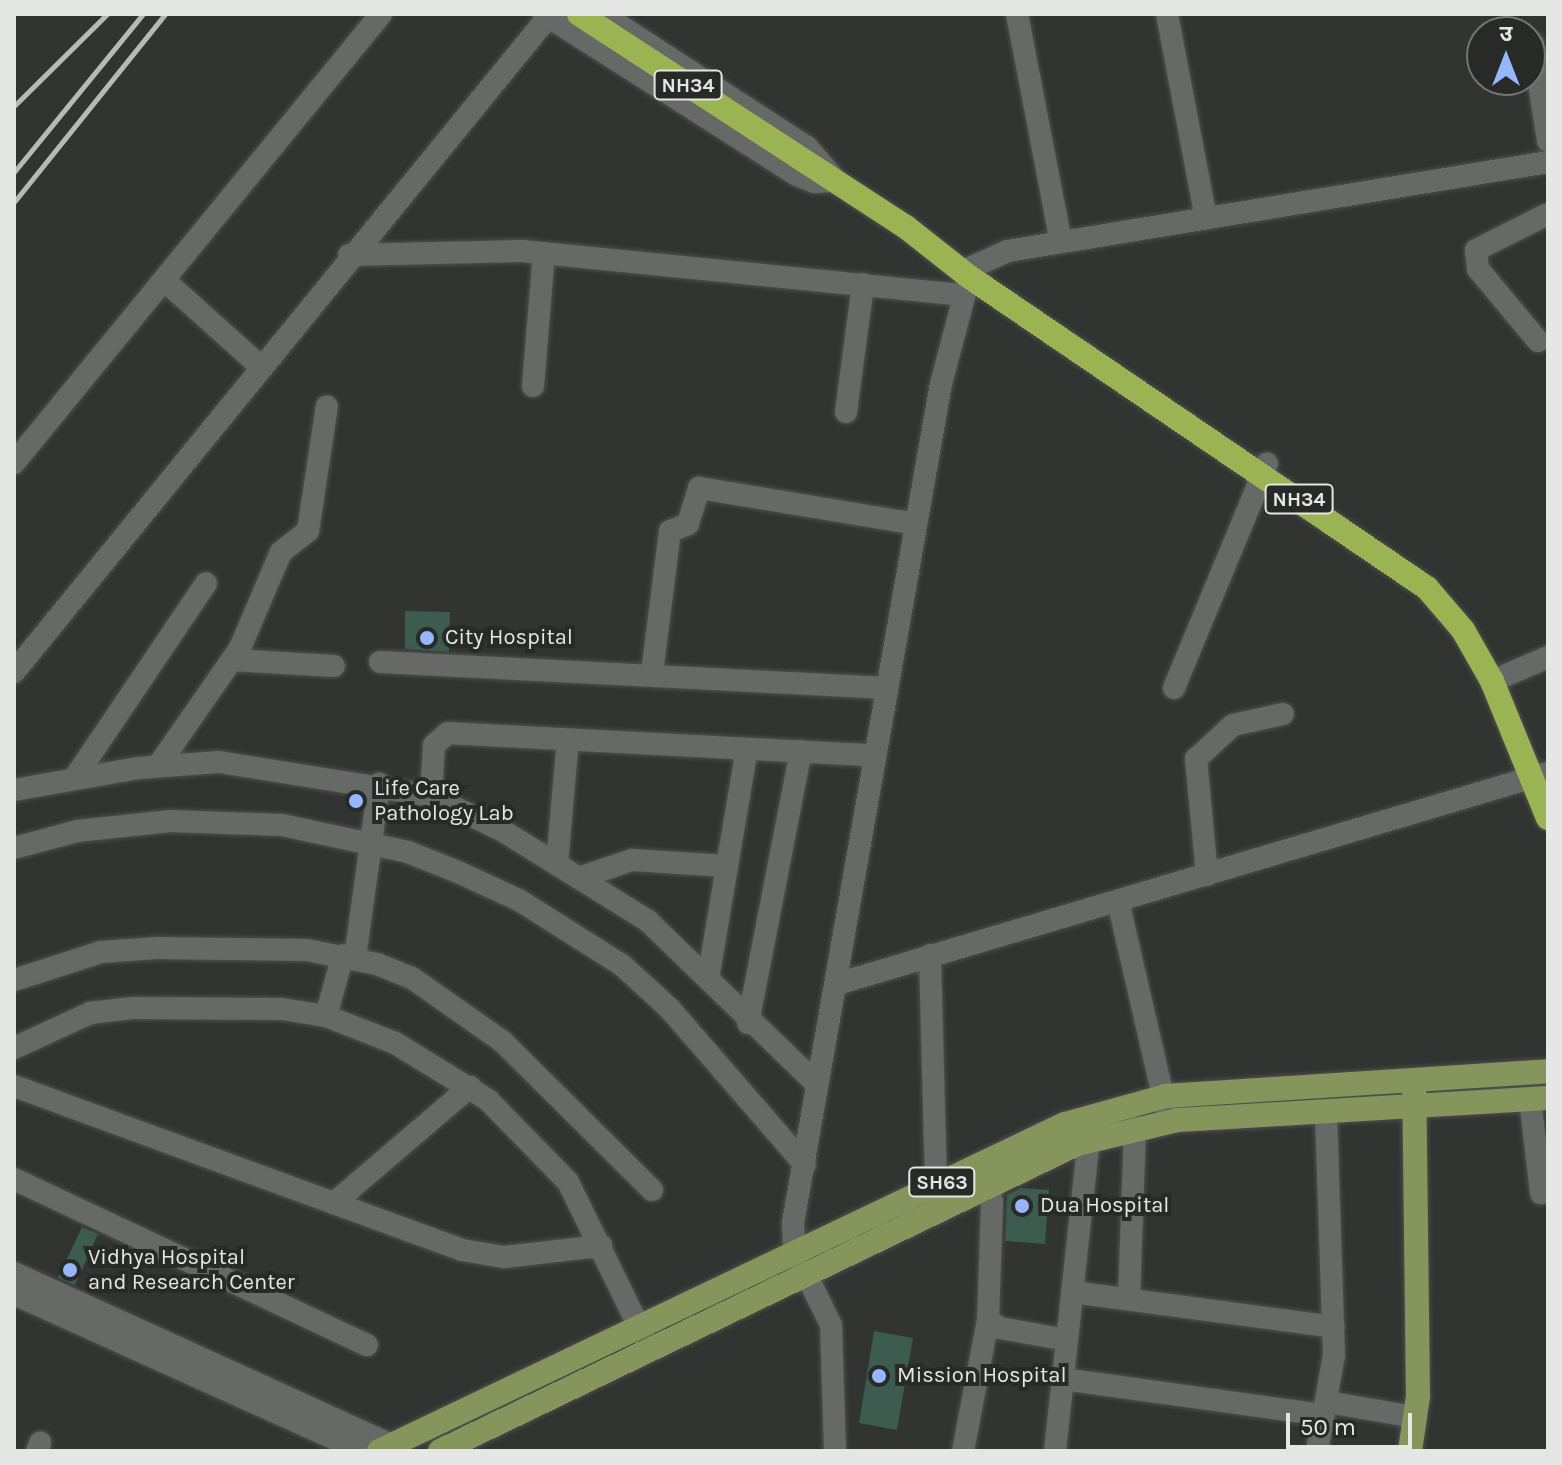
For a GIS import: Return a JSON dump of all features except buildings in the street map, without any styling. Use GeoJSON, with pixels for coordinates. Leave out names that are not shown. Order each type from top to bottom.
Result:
{"type":"FeatureCollection","features":[{"type":"Feature","properties":{"kind":"highway","name":"NH34"},"geometry":{"type":"LineString","coordinates":[[579,14],[797,155],[964,275],[1450,588],[1504,676],[1542,776],[1548,818]]}},
{"type":"Feature","properties":{"kind":"highway","name":"NH34"},"geometry":{"type":"LineString","coordinates":[[1264,469],[1440,601],[1492,681],[1542,776]]}},
{"type":"Feature","properties":{"kind":"main road","name":"SH63"},"geometry":{"type":"LineString","coordinates":[[1086,1129],[1135,1128],[1414,1080],[1548,1071]]}},
{"type":"Feature","properties":{"kind":"main road"},"geometry":{"type":"LineString","coordinates":[[1410,1451],[1415,1417],[1414,1080]]}},
{"type":"Feature","properties":{"kind":"main road","name":"SH63"},"geometry":{"type":"LineString","coordinates":[[440,1451],[805,1271],[983,1173],[1166,1096],[1284,1102],[1326,1112],[1539,1099]]}},
{"type":"Feature","properties":{"kind":"main road","name":"SH63"},"geometry":{"type":"LineString","coordinates":[[391,1449],[794,1249],[939,1195]]}},
{"type":"Feature","properties":{"kind":"street"},"geometry":{"type":"LineString","coordinates":[[14,463],[381,14]]}},
{"type":"Feature","properties":{"kind":"street"},"geometry":{"type":"LineString","coordinates":[[602,14],[807,147],[835,181]]}},
{"type":"Feature","properties":{"kind":"street"},"geometry":{"type":"LineString","coordinates":[[1017,14],[1061,242]]}},
{"type":"Feature","properties":{"kind":"street"},"geometry":{"type":"LineString","coordinates":[[1167,14],[1206,218]]}},
{"type":"Feature","properties":{"kind":"street"},"geometry":{"type":"LineString","coordinates":[[18,658],[546,15],[797,175],[814,182],[835,181]]}},
{"type":"Feature","properties":{"kind":"street"},"geometry":{"type":"LineString","coordinates":[[1541,96],[1548,141]]}},
{"type":"Feature","properties":{"kind":"street"},"geometry":{"type":"LineString","coordinates":[[349,255],[544,253],[863,284],[964,275],[1008,251],[1206,218],[1546,168]]}},
{"type":"Feature","properties":{"kind":"street"},"geometry":{"type":"LineString","coordinates":[[1538,341],[1478,269],[1476,250],[1548,214]]}},
{"type":"Feature","properties":{"kind":"street"},"geometry":{"type":"LineString","coordinates":[[533,386],[544,253]]}},
{"type":"Feature","properties":{"kind":"street"},"geometry":{"type":"LineString","coordinates":[[835,1451],[831,1325],[794,1249],[816,1083],[837,984],[874,755],[964,275]]}},
{"type":"Feature","properties":{"kind":"street"},"geometry":{"type":"LineString","coordinates":[[164,280],[260,366]]}},
{"type":"Feature","properties":{"kind":"street"},"geometry":{"type":"LineString","coordinates":[[846,412],[863,284]]}},
{"type":"Feature","properties":{"kind":"street"},"geometry":{"type":"LineString","coordinates":[[158,766],[232,660],[281,552],[308,531],[327,406]]}},
{"type":"Feature","properties":{"kind":"street"},"geometry":{"type":"LineString","coordinates":[[1174,688],[1264,469]]}},
{"type":"Feature","properties":{"kind":"street"},"geometry":{"type":"LineString","coordinates":[[652,673],[670,531],[688,524],[699,488],[916,524]]}},
{"type":"Feature","properties":{"kind":"street"},"geometry":{"type":"LineString","coordinates":[[74,779],[206,583]]}},
{"type":"Feature","properties":{"kind":"street"},"geometry":{"type":"LineString","coordinates":[[1504,676],[1548,657]]}},
{"type":"Feature","properties":{"kind":"street"},"geometry":{"type":"LineString","coordinates":[[232,660],[334,666]]}},
{"type":"Feature","properties":{"kind":"street"},"geometry":{"type":"LineString","coordinates":[[380,662],[652,673],[887,688]]}},
{"type":"Feature","properties":{"kind":"street"},"geometry":{"type":"LineString","coordinates":[[1207,875],[1196,759],[1233,725],[1283,714]]}},
{"type":"Feature","properties":{"kind":"street"},"geometry":{"type":"LineString","coordinates":[[431,796],[434,745],[441,734],[874,755]]}},
{"type":"Feature","properties":{"kind":"street"},"geometry":{"type":"LineString","coordinates":[[557,864],[568,739]]}},
{"type":"Feature","properties":{"kind":"street"},"geometry":{"type":"LineString","coordinates":[[708,979],[747,749]]}},
{"type":"Feature","properties":{"kind":"street"},"geometry":{"type":"LineString","coordinates":[[748,1023],[801,751]]}},
{"type":"Feature","properties":{"kind":"street"},"geometry":{"type":"LineString","coordinates":[[14,790],[158,766],[253,764],[379,784],[431,796],[469,812],[648,921],[748,1023],[816,1083]]}},
{"type":"Feature","properties":{"kind":"street"},"geometry":{"type":"LineString","coordinates":[[837,984],[1542,776]]}},
{"type":"Feature","properties":{"kind":"street"},"geometry":{"type":"LineString","coordinates":[[326,1016],[349,956],[379,784]]}},
{"type":"Feature","properties":{"kind":"street"},"geometry":{"type":"LineString","coordinates":[[14,848],[77,831],[170,821],[282,825],[408,852],[519,900],[622,965],[670,1009],[805,1165]]}},
{"type":"Feature","properties":{"kind":"street"},"geometry":{"type":"LineString","coordinates":[[579,878],[632,860],[727,866]]}},
{"type":"Feature","properties":{"kind":"street"},"geometry":{"type":"LineString","coordinates":[[1118,901],[1166,1096],[1168,1122]]}},
{"type":"Feature","properties":{"kind":"street"},"geometry":{"type":"LineString","coordinates":[[14,980],[101,952],[349,956],[412,978],[503,1042],[652,1190]]}},
{"type":"Feature","properties":{"kind":"street"},"geometry":{"type":"LineString","coordinates":[[930,955],[939,1195]]}},
{"type":"Feature","properties":{"kind":"street"},"geometry":{"type":"LineString","coordinates":[[14,1048],[70,1020],[111,1009],[282,1009],[326,1016],[395,1043],[470,1087],[568,1182],[650,1348]]}},
{"type":"Feature","properties":{"kind":"street"},"geometry":{"type":"LineString","coordinates":[[14,1086],[334,1203],[491,1256],[601,1246]]}},
{"type":"Feature","properties":{"kind":"street"},"geometry":{"type":"LineString","coordinates":[[334,1203],[470,1087]]}},
{"type":"Feature","properties":{"kind":"street"},"geometry":{"type":"LineString","coordinates":[[1539,1099],[1541,1193]]}},
{"type":"Feature","properties":{"kind":"street"},"geometry":{"type":"LineString","coordinates":[[1317,1451],[1334,1327],[1326,1112]]}},
{"type":"Feature","properties":{"kind":"street"},"geometry":{"type":"LineString","coordinates":[[1129,1299],[1135,1128]]}},
{"type":"Feature","properties":{"kind":"street"},"geometry":{"type":"LineString","coordinates":[[1055,1451],[1086,1129]]}},
{"type":"Feature","properties":{"kind":"street"},"geometry":{"type":"LineString","coordinates":[[963,1451],[988,1320],[983,1173]]}},
{"type":"Feature","properties":{"kind":"street"},"geometry":{"type":"LineString","coordinates":[[14,1179],[367,1345]]}},
{"type":"Feature","properties":{"kind":"street"},"geometry":{"type":"LineString","coordinates":[[14,1273],[38,1295],[391,1449]]}},
{"type":"Feature","properties":{"kind":"street"},"geometry":{"type":"LineString","coordinates":[[1072,1292],[1334,1327]]}},
{"type":"Feature","properties":{"kind":"street"},"geometry":{"type":"LineString","coordinates":[[14,1294],[38,1295]]}},
{"type":"Feature","properties":{"kind":"street"},"geometry":{"type":"LineString","coordinates":[[988,1320],[1000,1328],[1067,1340]]}},
{"type":"Feature","properties":{"kind":"street"},"geometry":{"type":"LineString","coordinates":[[137,1339],[362,1451]]}},
{"type":"Feature","properties":{"kind":"street"},"geometry":{"type":"LineString","coordinates":[[1063,1379],[1415,1417]]}},
{"type":"Feature","properties":{"kind":"railway"},"geometry":{"type":"LineString","coordinates":[[14,106],[107,14]]}},
{"type":"Feature","properties":{"kind":"railway"},"geometry":{"type":"LineString","coordinates":[[14,172],[143,14]]}},
{"type":"Feature","properties":{"kind":"railway"},"geometry":{"type":"LineString","coordinates":[[14,202],[165,14]]}},
{"type":"Feature","properties":{"kind":"place","name":"City Hospital"},"geometry":{"type":"Point","coordinates":[427,638]}},
{"type":"Feature","properties":{"kind":"place","name":"Life Care Pathology Lab"},"geometry":{"type":"Point","coordinates":[356,801]}},
{"type":"Feature","properties":{"kind":"place","name":"Dua Hospital"},"geometry":{"type":"Point","coordinates":[1022,1206]}},
{"type":"Feature","properties":{"kind":"place","name":"Vidhya Hospital and Research Center"},"geometry":{"type":"Point","coordinates":[70,1270]}},
{"type":"Feature","properties":{"kind":"place","name":"Mission Hospital"},"geometry":{"type":"Point","coordinates":[879,1376]}}]}
